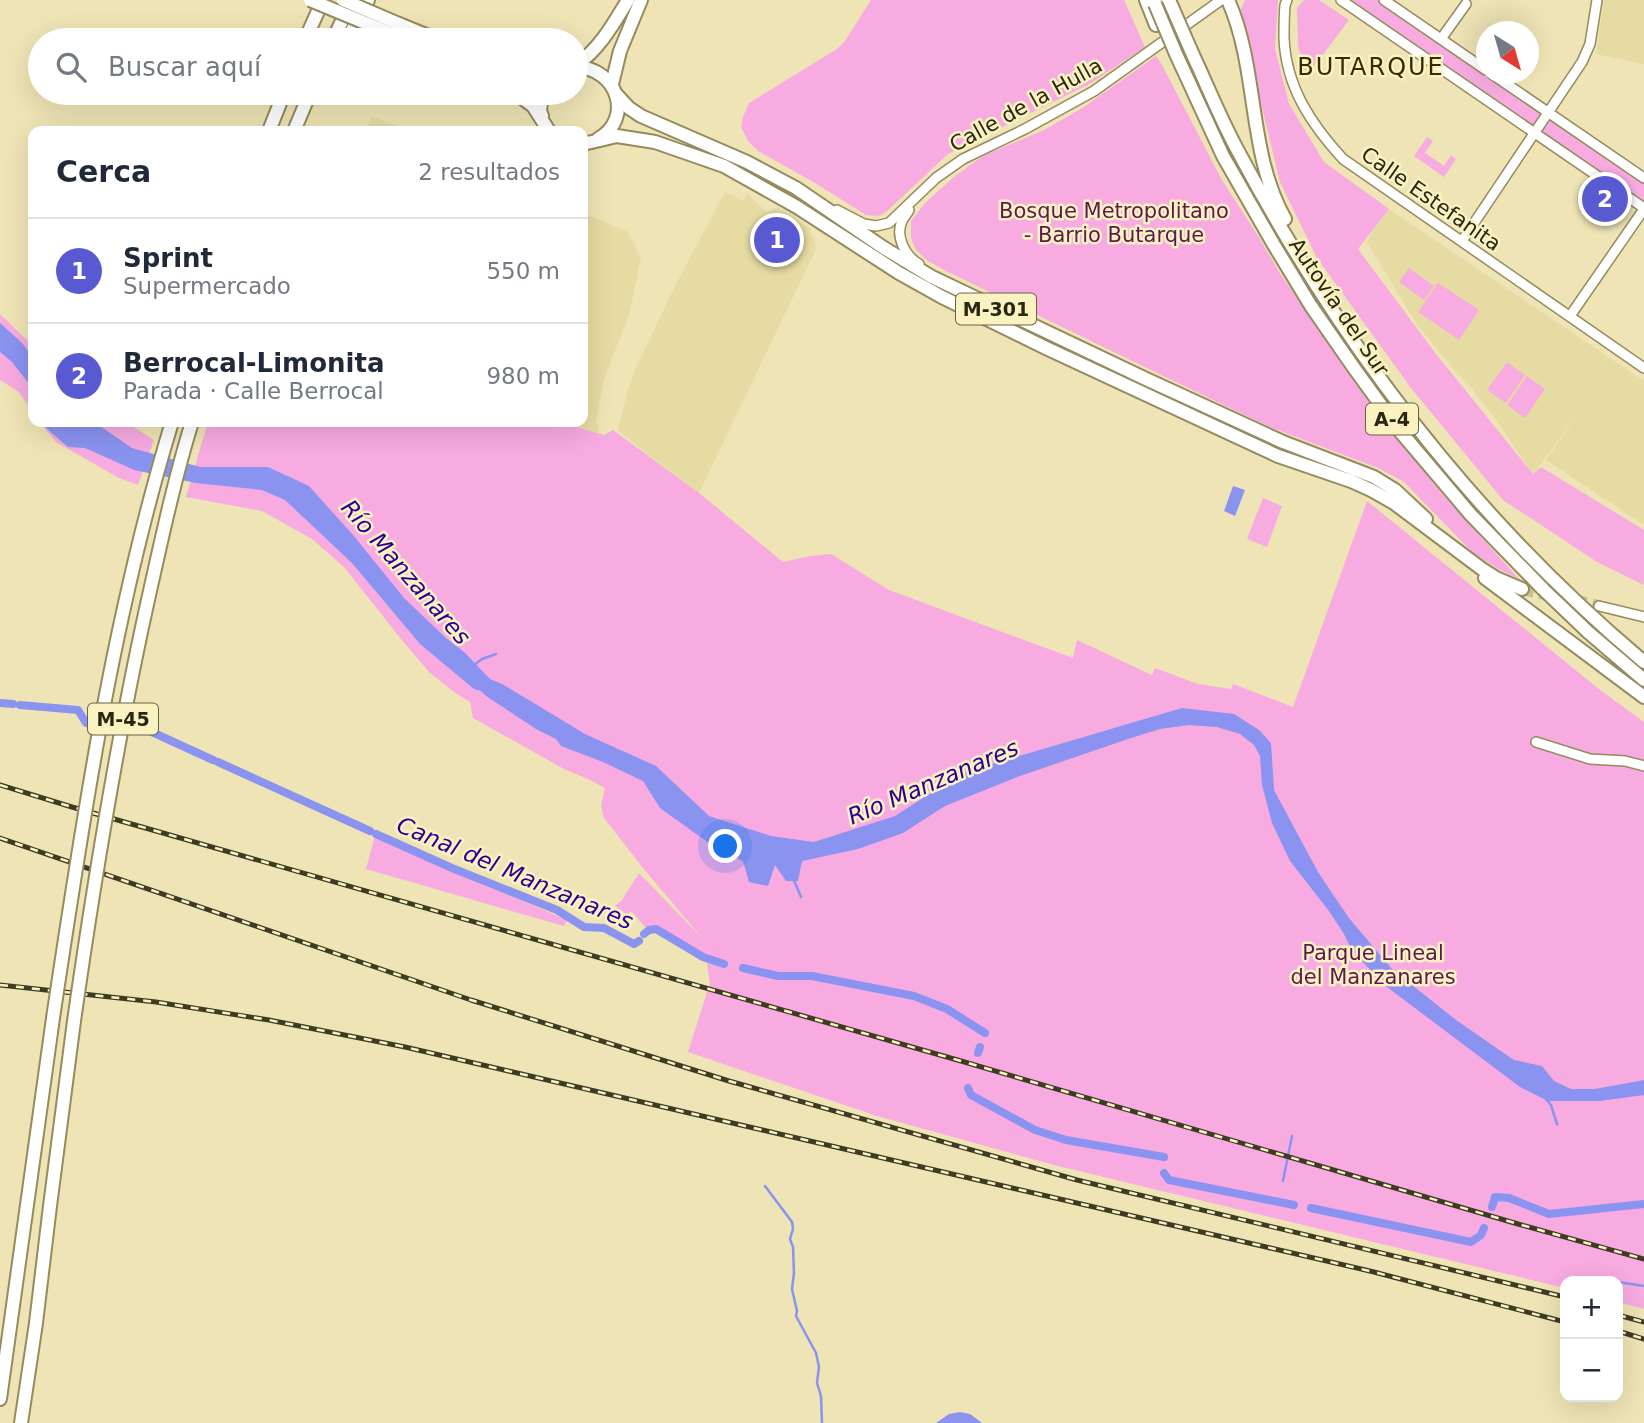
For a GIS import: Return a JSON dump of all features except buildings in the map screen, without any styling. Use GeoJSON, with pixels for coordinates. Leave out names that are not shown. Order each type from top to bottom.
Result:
{"type":"FeatureCollection","features":[{"type":"Feature","properties":{"kind":"highway"},"geometry":{"type":"LineString","coordinates":[[305,28],[312,0],[393,28]]}},
{"type":"Feature","properties":{"kind":"highway"},"geometry":{"type":"LineString","coordinates":[[310,28],[323,0]]}},
{"type":"Feature","properties":{"kind":"highway"},"geometry":{"type":"LineString","coordinates":[[343,0],[394,28]]}},
{"type":"Feature","properties":{"kind":"highway"},"geometry":{"type":"LineString","coordinates":[[339,28],[352,0]]}},
{"type":"Feature","properties":{"kind":"highway"},"geometry":{"type":"LineString","coordinates":[[353,28],[368,0]]}},
{"type":"Feature","properties":{"kind":"highway","name":"M-301"},"geometry":{"type":"LineString","coordinates":[[588,56],[600,43],[628,0]]}},
{"type":"Feature","properties":{"kind":"highway","name":"M-301"},"geometry":{"type":"LineString","coordinates":[[588,143],[605,135],[615,121],[618,107],[614,89],[620,51],[641,0]]}},
{"type":"Feature","properties":{"kind":"highway","name":"Autovía del Sur"},"geometry":{"type":"LineString","coordinates":[[1169,0],[1237,150],[1313,281],[1372,368],[1462,483],[1555,582],[1644,662]]}},
{"type":"Feature","properties":{"kind":"highway"},"geometry":{"type":"LineString","coordinates":[[1228,0],[1240,32],[1259,144],[1267,174],[1279,208],[1322,284],[1335,315]]}},
{"type":"Feature","properties":{"kind":"highway","name":"Autovía del Sur"},"geometry":{"type":"LineString","coordinates":[[1151,2],[1223,156],[1292,274],[1399,429],[1471,515],[1543,589],[1644,680]]}},
{"type":"Feature","properties":{"kind":"highway","name":"M-301"},"geometry":{"type":"LineString","coordinates":[[588,67],[601,73],[629,108],[641,116],[747,162],[796,188],[922,271],[996,309],[1283,442],[1374,477],[1413,506],[1452,547]]}},
{"type":"Feature","properties":{"kind":"highway"},"geometry":{"type":"LineString","coordinates":[[272,126],[280,105]]}},
{"type":"Feature","properties":{"kind":"highway"},"geometry":{"type":"LineString","coordinates":[[296,126],[306,105]]}},
{"type":"Feature","properties":{"kind":"highway"},"geometry":{"type":"LineString","coordinates":[[532,105],[546,126]]}},
{"type":"Feature","properties":{"kind":"highway"},"geometry":{"type":"LineString","coordinates":[[541,105],[540,111],[546,126]]}},
{"type":"Feature","properties":{"kind":"highway","name":"M-301"},"geometry":{"type":"LineString","coordinates":[[588,143],[617,136],[655,142],[724,166],[797,207],[931,291],[1278,456],[1371,490],[1394,503],[1482,569],[1522,589]]}},
{"type":"Feature","properties":{"kind":"highway","name":"M-45"},"geometry":{"type":"LineString","coordinates":[[0,1399],[53,1018],[88,791],[111,663],[142,529],[171,427]]}},
{"type":"Feature","properties":{"kind":"highway","name":"M-45"},"geometry":{"type":"LineString","coordinates":[[20,1423],[36,1323],[91,903],[132,668],[191,427]]}},
{"type":"Feature","properties":{"kind":"highway"},"geometry":{"type":"LineString","coordinates":[[1371,490],[1644,697]]}},
{"type":"Feature","properties":{"kind":"street","name":"Calle de la Hulla"},"geometry":{"type":"LineString","coordinates":[[920,195],[936,178],[963,159],[1025,130],[1094,92],[1220,0]]}},
{"type":"Feature","properties":{"kind":"street","name":"Calle Estefanita"},"geometry":{"type":"LineString","coordinates":[[1287,0],[1284,40],[1288,68],[1311,121],[1343,159],[1644,368]]}},
{"type":"Feature","properties":{"kind":"street"},"geometry":{"type":"LineString","coordinates":[[1341,0],[1644,209],[1570,316]]}},
{"type":"Feature","properties":{"kind":"street"},"geometry":{"type":"LineString","coordinates":[[1384,0],[1476,63]]}},
{"type":"Feature","properties":{"kind":"street"},"geometry":{"type":"LineString","coordinates":[[1462,241],[1582,62],[1590,44],[1597,0]]}},
{"type":"Feature","properties":{"kind":"street"},"geometry":{"type":"LineString","coordinates":[[1441,39],[1466,4]]}},
{"type":"Feature","properties":{"kind":"street"},"geometry":{"type":"LineString","coordinates":[[1506,84],[1644,178]]}},
{"type":"Feature","properties":{"kind":"street"},"geometry":{"type":"LineString","coordinates":[[796,188],[864,224],[876,226],[889,223],[920,195]]}},
{"type":"Feature","properties":{"kind":"street"},"geometry":{"type":"LineString","coordinates":[[920,195],[901,223],[904,248],[914,260],[996,309]]}},
{"type":"Feature","properties":{"kind":"street"},"geometry":{"type":"LineString","coordinates":[[1599,606],[1644,617]]}},
{"type":"Feature","properties":{"kind":"street"},"geometry":{"type":"LineString","coordinates":[[1536,743],[1590,759],[1625,761],[1644,766]]}},
{"type":"Feature","properties":{"kind":"shaded area"},"geometry":{"type":"Polygon","coordinates":[[[1604,0],[1644,0],[1644,64],[1596,54],[1604,0]]]}},
{"type":"Feature","properties":{"kind":"shaded area"},"geometry":{"type":"Polygon","coordinates":[[[372,117],[397,126],[368,126],[372,117]]]}},
{"type":"Feature","properties":{"kind":"shaded area"},"geometry":{"type":"Polygon","coordinates":[[[725,192],[744,201],[747,193],[767,212],[777,207],[811,229],[811,236],[814,236],[817,247],[699,493],[618,431],[635,370],[674,288],[725,192]]]}},
{"type":"Feature","properties":{"kind":"shaded area"},"geometry":{"type":"Polygon","coordinates":[[[1389,209],[1644,381],[1644,525],[1546,460],[1584,406],[1533,474],[1471,387],[1418,326],[1367,242],[1389,209]]]}},
{"type":"Feature","properties":{"kind":"shaded area"},"geometry":{"type":"Polygon","coordinates":[[[588,215],[628,232],[641,258],[629,315],[605,376],[596,422],[598,436],[566,427],[588,427],[588,215]]]}},
{"type":"Feature","properties":{"kind":"green space","name":"Bosque Metropolitano - Barrio Butarque"},"geometry":{"type":"Polygon","coordinates":[[[871,0],[1124,0],[1145,47],[1091,83],[948,154],[886,212],[879,216],[866,215],[758,151],[748,141],[741,127],[749,103],[837,49],[871,0]]]}},
{"type":"Feature","properties":{"kind":"green space"},"geometry":{"type":"Polygon","coordinates":[[[1245,0],[1278,0],[1275,49],[1289,104],[1324,162],[1389,209],[1358,249],[1436,354],[1533,474],[1541,467],[1644,530],[1644,585],[1597,562],[1503,500],[1411,388],[1317,258],[1280,182],[1241,9],[1245,0]]]}},
{"type":"Feature","properties":{"kind":"green space"},"geometry":{"type":"Polygon","coordinates":[[[1304,0],[1319,0],[1349,20],[1306,77],[1298,45],[1297,8],[1304,0]]]}},
{"type":"Feature","properties":{"kind":"green space"},"geometry":{"type":"Polygon","coordinates":[[[1348,0],[1377,0],[1476,68],[1476,84],[1500,84],[1544,114],[1534,128],[1348,0]]]}},
{"type":"Feature","properties":{"kind":"green space","name":"Bosque Metropolitano - Barrio Butarque"},"geometry":{"type":"Polygon","coordinates":[[[1156,56],[1222,180],[1279,272],[1379,417],[1444,496],[1519,579],[1472,552],[1404,482],[1378,468],[1265,425],[946,271],[928,261],[916,250],[911,238],[911,221],[925,203],[955,176],[983,156],[1044,130],[1084,107],[1156,56]]]}},
{"type":"Feature","properties":{"kind":"green space"},"geometry":{"type":"Polygon","coordinates":[[[1550,118],[1644,182],[1644,203],[1541,132],[1550,118]]]}},
{"type":"Feature","properties":{"kind":"green space"},"geometry":{"type":"Polygon","coordinates":[[[1427,137],[1433,141],[1425,153],[1444,166],[1451,155],[1456,159],[1444,177],[1414,156],[1427,137]]]}},
{"type":"Feature","properties":{"kind":"green space"},"geometry":{"type":"Polygon","coordinates":[[[1409,268],[1434,286],[1424,300],[1399,282],[1409,268]]]}},
{"type":"Feature","properties":{"kind":"green space"},"geometry":{"type":"Polygon","coordinates":[[[1438,283],[1479,310],[1459,340],[1418,312],[1438,283]]]}},
{"type":"Feature","properties":{"kind":"green space"},"geometry":{"type":"Polygon","coordinates":[[[0,314],[28,341],[28,405],[19,392],[0,380],[0,314]]]}},
{"type":"Feature","properties":{"kind":"green space"},"geometry":{"type":"Polygon","coordinates":[[[1507,362],[1525,375],[1506,403],[1487,390],[1507,362]]]}},
{"type":"Feature","properties":{"kind":"green space"},"geometry":{"type":"Polygon","coordinates":[[[1527,376],[1545,389],[1525,418],[1507,405],[1527,376]]]}},
{"type":"Feature","properties":{"kind":"green space"},"geometry":{"type":"Polygon","coordinates":[[[44,427],[134,427],[154,440],[138,485],[119,478],[56,442],[44,427]]]}},
{"type":"Feature","properties":{"kind":"green space","name":"Parque Lineal del Manzanares"},"geometry":{"type":"Polygon","coordinates":[[[207,427],[576,427],[604,435],[613,430],[699,493],[783,562],[831,554],[889,590],[1073,658],[1077,640],[1152,675],[1155,668],[1198,684],[1231,689],[1233,684],[1293,707],[1367,501],[1600,690],[1644,722],[1644,1309],[1623,1303],[1623,1276],[1560,1276],[1560,1287],[1054,1165],[877,1116],[688,1052],[710,983],[706,956],[657,927],[646,928],[631,911],[628,915],[615,906],[622,900],[639,873],[702,938],[604,818],[601,806],[605,788],[564,769],[473,718],[470,702],[430,673],[344,567],[312,539],[262,511],[186,497],[207,427]]]}},
{"type":"Feature","properties":{"kind":"green space"},"geometry":{"type":"Polygon","coordinates":[[[1263,498],[1282,506],[1267,547],[1247,539],[1263,498]]]}},
{"type":"Feature","properties":{"kind":"green space"},"geometry":{"type":"Polygon","coordinates":[[[375,835],[567,920],[564,926],[366,869],[375,835]]]}},
{"type":"Feature","properties":{"kind":"water"},"geometry":{"type":"Polygon","coordinates":[[[0,323],[28,351],[28,383],[12,362],[0,352],[0,323]]]}},
{"type":"Feature","properties":{"kind":"water"},"geometry":{"type":"Polygon","coordinates":[[[101,427],[132,448],[200,467],[268,467],[309,486],[404,598],[490,679],[585,734],[656,766],[709,816],[771,836],[814,842],[895,816],[962,773],[1182,708],[1234,714],[1259,730],[1271,743],[1274,790],[1318,872],[1349,918],[1392,969],[1456,1020],[1514,1060],[1542,1066],[1554,1081],[1571,1089],[1595,1089],[1644,1080],[1644,1095],[1600,1101],[1548,1101],[1520,1087],[1387,987],[1352,951],[1329,911],[1290,861],[1272,823],[1262,785],[1260,756],[1254,745],[1240,734],[1217,727],[1189,725],[1160,729],[1020,776],[945,806],[903,833],[858,849],[802,861],[798,881],[786,881],[775,865],[768,886],[749,882],[743,861],[720,851],[660,808],[643,781],[561,746],[556,739],[474,689],[420,644],[352,563],[285,500],[262,490],[196,483],[134,470],[85,448],[68,447],[46,428],[101,427]]]}},
{"type":"Feature","properties":{"kind":"water"},"geometry":{"type":"Polygon","coordinates":[[[1233,486],[1245,490],[1235,516],[1224,511],[1233,486]]]}},
{"type":"Feature","properties":{"kind":"water"},"geometry":{"type":"Polygon","coordinates":[[[949,1414],[970,1414],[982,1423],[936,1423],[949,1414]]]}},
{"type":"Feature","properties":{"kind":"waterway"},"geometry":{"type":"LineString","coordinates":[[474,665],[496,654]]}},
{"type":"Feature","properties":{"kind":"waterway","name":"Canal del Manzanares"},"geometry":{"type":"LineString","coordinates":[[0,703],[13,704]]}},
{"type":"Feature","properties":{"kind":"waterway","name":"Canal del Manzanares"},"geometry":{"type":"LineString","coordinates":[[20,705],[78,710],[86,723],[143,728],[213,760]]}},
{"type":"Feature","properties":{"kind":"waterway","name":"Canal del Manzanares"},"geometry":{"type":"LineString","coordinates":[[218,762],[370,831]]}},
{"type":"Feature","properties":{"kind":"waterway","name":"Canal del Manzanares"},"geometry":{"type":"LineString","coordinates":[[376,834],[557,910],[584,927],[604,928],[634,944],[639,941]]}},
{"type":"Feature","properties":{"kind":"waterway"},"geometry":{"type":"LineString","coordinates":[[793,878],[801,897]]}},
{"type":"Feature","properties":{"kind":"waterway","name":"Canal del Manzanares"},"geometry":{"type":"LineString","coordinates":[[644,934],[656,929],[703,957],[724,964]]}},
{"type":"Feature","properties":{"kind":"waterway","name":"Canal del Manzanares"},"geometry":{"type":"LineString","coordinates":[[743,968],[778,976],[812,976],[914,996],[947,1009],[985,1033]]}},
{"type":"Feature","properties":{"kind":"waterway","name":"Canal del Manzanares"},"geometry":{"type":"LineString","coordinates":[[978,1053],[980,1047]]}},
{"type":"Feature","properties":{"kind":"waterway","name":"Canal del Manzanares"},"geometry":{"type":"LineString","coordinates":[[968,1088],[971,1095],[1035,1130],[1066,1140],[1164,1157]]}},
{"type":"Feature","properties":{"kind":"waterway"},"geometry":{"type":"LineString","coordinates":[[1546,1099],[1551,1105],[1557,1124]]}},
{"type":"Feature","properties":{"kind":"waterway"},"geometry":{"type":"LineString","coordinates":[[1283,1181],[1292,1136]]}},
{"type":"Feature","properties":{"kind":"waterway","name":"Canal del Manzanares"},"geometry":{"type":"LineString","coordinates":[[1164,1173],[1169,1180],[1294,1205]]}},
{"type":"Feature","properties":{"kind":"waterway"},"geometry":{"type":"LineString","coordinates":[[765,1186],[792,1222],[792,1289],[796,1316],[816,1353],[822,1423]]}},
{"type":"Feature","properties":{"kind":"waterway","name":"Canal del Manzanares"},"geometry":{"type":"LineString","coordinates":[[1492,1207],[1495,1197],[1509,1198],[1549,1214],[1644,1204]]}},
{"type":"Feature","properties":{"kind":"waterway","name":"Canal del Manzanares"},"geometry":{"type":"LineString","coordinates":[[1311,1208],[1471,1242],[1481,1235],[1484,1228]]}},
{"type":"Feature","properties":{"kind":"waterway"},"geometry":{"type":"LineString","coordinates":[[1623,1283],[1644,1286]]}},
{"type":"Feature","properties":{"kind":"tunnel"},"geometry":{"type":"LineString","coordinates":[[1522,589],[1599,606]]}},
{"type":"Feature","properties":{"kind":"railway"},"geometry":{"type":"LineString","coordinates":[[0,785],[1644,1259]]}},
{"type":"Feature","properties":{"kind":"railway"},"geometry":{"type":"LineString","coordinates":[[0,838],[471,1000],[729,1081],[1077,1180],[1560,1296]]}},
{"type":"Feature","properties":{"kind":"railway"},"geometry":{"type":"LineString","coordinates":[[0,985],[156,1002],[269,1020],[405,1047],[1374,1272],[1560,1321]]}},
{"type":"Feature","properties":{"kind":"railway"},"geometry":{"type":"LineString","coordinates":[[1623,1316],[1644,1322]]}},
{"type":"Feature","properties":{"kind":"railway"},"geometry":{"type":"LineString","coordinates":[[1623,1333],[1644,1339]]}},
{"type":"Feature","properties":{"kind":"place","name":"Berrocal-Limonita"},"geometry":{"type":"Point","coordinates":[1605,199]}},
{"type":"Feature","properties":{"kind":"place","name":"Sprint"},"geometry":{"type":"Point","coordinates":[777,240]}},
{"type":"Feature","properties":{"kind":"district","name":"BUTARQUE"},"geometry":{"type":"Point","coordinates":[1371,67]}},
{"type":"Feature","properties":{"kind":"water label","name":"Río Manzanares"},"geometry":{"type":"Point","coordinates":[406,572]}},
{"type":"Feature","properties":{"kind":"water label","name":"Río Manzanares"},"geometry":{"type":"Point","coordinates":[933,782]}}]}
